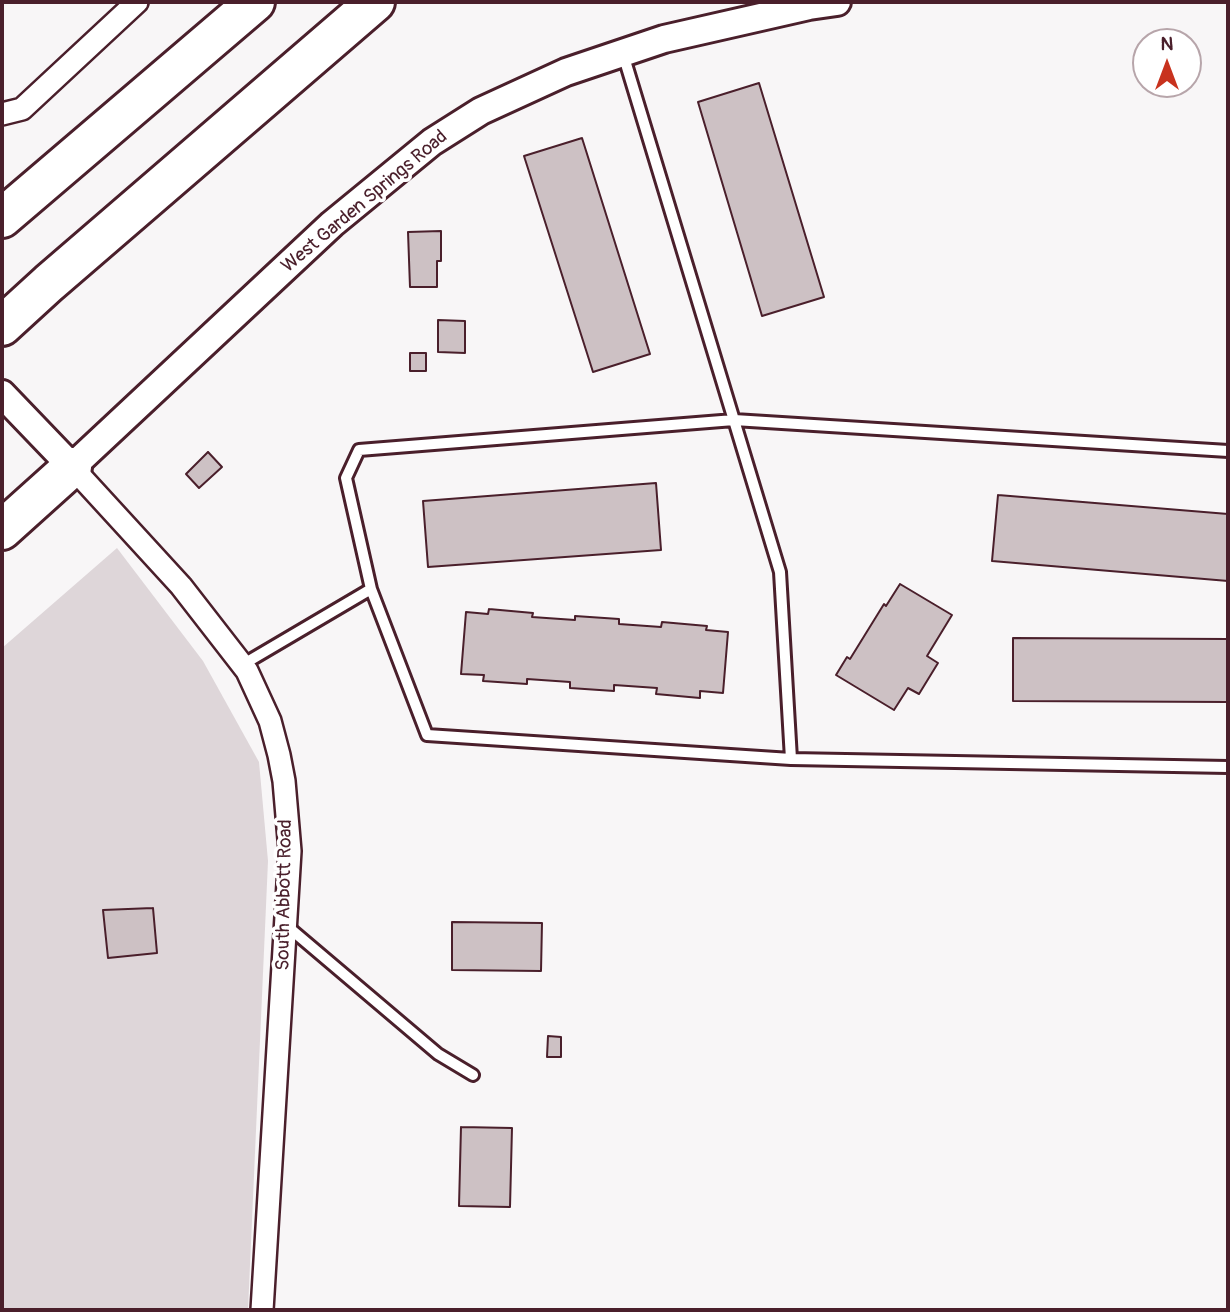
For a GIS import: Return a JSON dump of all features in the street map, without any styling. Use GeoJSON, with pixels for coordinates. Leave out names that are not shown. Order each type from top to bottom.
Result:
{"type":"FeatureCollection","features":[{"type":"Feature","properties":{"kind":"highway"},"geometry":{"type":"LineString","coordinates":[[154,89],[213,2]]}},
{"type":"Feature","properties":{"kind":"highway"},"geometry":{"type":"LineString","coordinates":[[2,218],[255,2]]}},
{"type":"Feature","properties":{"kind":"highway"},"geometry":{"type":"LineString","coordinates":[[2,326],[49,282],[375,2]]}},
{"type":"Feature","properties":{"kind":"highway"},"geometry":{"type":"LineString","coordinates":[[2,530],[72,467]]}},
{"type":"Feature","properties":{"kind":"street"},"geometry":{"type":"LineString","coordinates":[[2,114],[22,109],[137,2]]}},
{"type":"Feature","properties":{"kind":"street","name":"West Garden Springs Road"},"geometry":{"type":"LineString","coordinates":[[72,467],[322,233],[432,142],[481,111],[566,72],[664,40],[809,6],[837,2]]}},
{"type":"Feature","properties":{"kind":"street"},"geometry":{"type":"LineString","coordinates":[[2,394],[72,467]]}},
{"type":"Feature","properties":{"kind":"street","name":"South Abbott Road"},"geometry":{"type":"LineString","coordinates":[[72,467],[181,586],[243,664],[270,721],[284,781],[290,851],[287,926],[262,1310]]}},
{"type":"Feature","properties":{"kind":"lane"},"geometry":{"type":"LineString","coordinates":[[623,54],[780,572],[791,759]]}},
{"type":"Feature","properties":{"kind":"lane"},"geometry":{"type":"LineString","coordinates":[[1228,451],[734,420],[359,450],[346,478],[371,589],[427,735],[791,759],[1228,766]]}},
{"type":"Feature","properties":{"kind":"lane"},"geometry":{"type":"LineString","coordinates":[[243,664],[371,589]]}},
{"type":"Feature","properties":{"kind":"lane"},"geometry":{"type":"LineString","coordinates":[[287,926],[438,1054],[472,1075]]}},
{"type":"Feature","properties":{"kind":"shaded area"},"geometry":{"type":"Polygon","coordinates":[[[117,548],[203,661],[259,762],[268,861],[248,1310],[2,1310],[2,648],[117,548]]]}},
{"type":"Feature","properties":{"kind":"building"},"geometry":{"type":"Polygon","coordinates":[[[759,83],[824,297],[762,316],[698,102],[759,83]]]}},
{"type":"Feature","properties":{"kind":"building"},"geometry":{"type":"Polygon","coordinates":[[[582,138],[650,354],[593,372],[524,156],[582,138]]]}},
{"type":"Feature","properties":{"kind":"building"},"geometry":{"type":"Polygon","coordinates":[[[441,231],[441,261],[437,261],[437,287],[410,287],[408,232],[441,231]]]}},
{"type":"Feature","properties":{"kind":"building"},"geometry":{"type":"Polygon","coordinates":[[[438,320],[465,321],[465,353],[438,352],[438,320]]]}},
{"type":"Feature","properties":{"kind":"building"},"geometry":{"type":"Polygon","coordinates":[[[410,353],[426,353],[426,371],[410,371],[410,353]]]}},
{"type":"Feature","properties":{"kind":"building"},"geometry":{"type":"Polygon","coordinates":[[[208,452],[222,467],[199,488],[186,474],[208,452]]]}},
{"type":"Feature","properties":{"kind":"building"},"geometry":{"type":"Polygon","coordinates":[[[656,483],[661,550],[428,567],[423,501],[656,483]]]}},
{"type":"Feature","properties":{"kind":"building"},"geometry":{"type":"Polygon","coordinates":[[[998,495],[1228,514],[1228,581],[992,561],[998,495]]]}},
{"type":"Feature","properties":{"kind":"building"},"geometry":{"type":"Polygon","coordinates":[[[900,584],[952,615],[927,656],[938,663],[919,694],[908,688],[894,710],[836,675],[847,657],[850,659],[884,604],[886,606],[900,584]]]}},
{"type":"Feature","properties":{"kind":"building"},"geometry":{"type":"Polygon","coordinates":[[[489,609],[533,613],[532,617],[619,619],[619,624],[661,627],[662,622],[707,626],[706,630],[728,632],[723,693],[700,691],[700,698],[656,694],[657,688],[614,685],[614,691],[570,688],[570,682],[527,679],[527,684],[483,681],[484,675],[461,674],[466,612],[488,614],[489,609]]]}},
{"type":"Feature","properties":{"kind":"building"},"geometry":{"type":"Polygon","coordinates":[[[1013,638],[1228,639],[1228,702],[1013,701],[1013,638]]]}},
{"type":"Feature","properties":{"kind":"building"},"geometry":{"type":"Polygon","coordinates":[[[153,908],[157,953],[108,958],[103,910],[153,908]]]}},
{"type":"Feature","properties":{"kind":"building"},"geometry":{"type":"Polygon","coordinates":[[[452,922],[542,923],[541,971],[452,970],[452,922]]]}},
{"type":"Feature","properties":{"kind":"building"},"geometry":{"type":"Polygon","coordinates":[[[548,1036],[561,1037],[561,1057],[547,1057],[548,1036]]]}},
{"type":"Feature","properties":{"kind":"building"},"geometry":{"type":"Polygon","coordinates":[[[461,1127],[512,1128],[510,1207],[459,1206],[461,1127]]]}}]}
